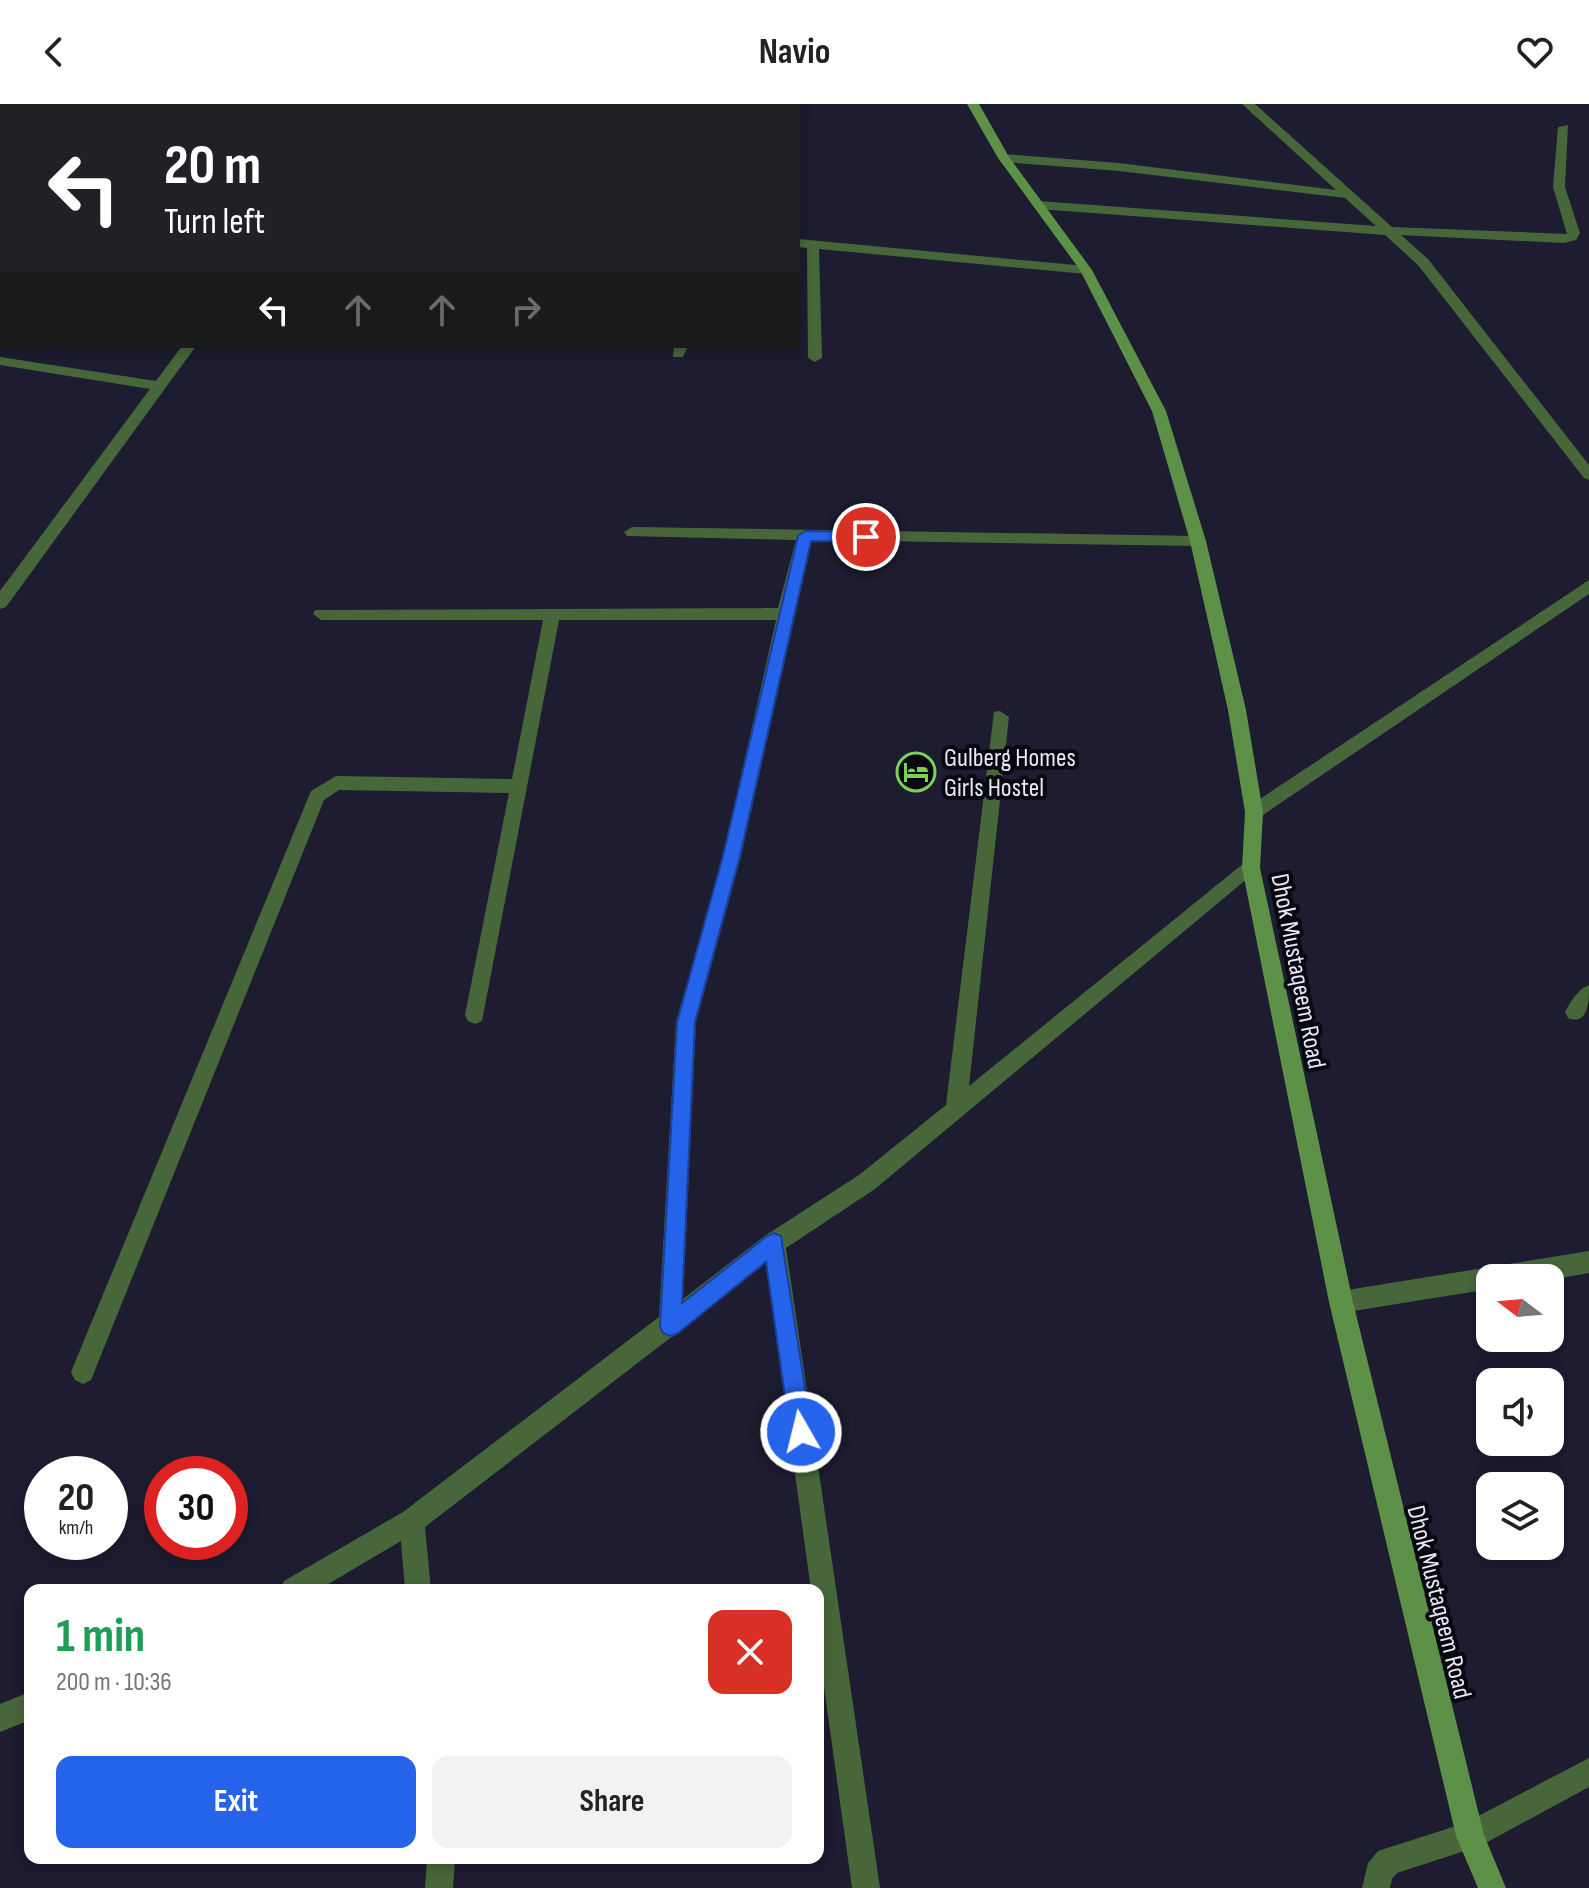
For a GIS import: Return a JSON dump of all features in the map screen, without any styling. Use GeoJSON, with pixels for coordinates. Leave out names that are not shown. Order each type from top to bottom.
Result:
{"type":"FeatureCollection","features":[{"type":"Feature","properties":{"kind":"street","name":"Dhok Mustaqeem Road"},"geometry":{"type":"LineString","coordinates":[[973,104],[1004,158],[1086,270],[1159,411],[1198,541],[1237,710],[1254,812],[1251,868],[1341,1302],[1470,1836],[1492,1888]]}},
{"type":"Feature","properties":{"kind":"street"},"geometry":{"type":"LineString","coordinates":[[1248,104],[1423,262],[1589,475]]}},
{"type":"Feature","properties":{"kind":"street"},"geometry":{"type":"LineString","coordinates":[[1039,205],[1388,231],[1572,237],[1574,233],[1559,187],[1564,127]]}},
{"type":"Feature","properties":{"kind":"street"},"geometry":{"type":"LineString","coordinates":[[1004,158],[1119,167],[1347,195]]}},
{"type":"Feature","properties":{"kind":"street"},"geometry":{"type":"LineString","coordinates":[[800,243],[1086,270]]}},
{"type":"Feature","properties":{"kind":"street"},"geometry":{"type":"LineString","coordinates":[[813,245],[815,358]]}},
{"type":"Feature","properties":{"kind":"street"},"geometry":{"type":"LineString","coordinates":[[0,603],[188,348]]}},
{"type":"Feature","properties":{"kind":"street"},"geometry":{"type":"LineString","coordinates":[[0,361],[160,386]]}},
{"type":"Feature","properties":{"kind":"street"},"geometry":{"type":"LineString","coordinates":[[632,532],[1198,541]]}},
{"type":"Feature","properties":{"kind":"street"},"geometry":{"type":"LineString","coordinates":[[670,1326],[686,1022],[732,856],[805,536]]}},
{"type":"Feature","properties":{"kind":"street"},"geometry":{"type":"LineString","coordinates":[[1254,812],[1589,586]]}},
{"type":"Feature","properties":{"kind":"street"},"geometry":{"type":"LineString","coordinates":[[321,614],[785,614]]}},
{"type":"Feature","properties":{"kind":"street"},"geometry":{"type":"LineString","coordinates":[[475,1015],[552,615]]}},
{"type":"Feature","properties":{"kind":"street"},"geometry":{"type":"LineString","coordinates":[[956,1108],[1000,717]]}},
{"type":"Feature","properties":{"kind":"street"},"geometry":{"type":"LineString","coordinates":[[83,1372],[317,796],[336,783],[519,786]]}},
{"type":"Feature","properties":{"kind":"street"},"geometry":{"type":"LineString","coordinates":[[303,1584],[412,1521],[670,1326],[774,1243],[867,1182],[1251,868]]}},
{"type":"Feature","properties":{"kind":"street"},"geometry":{"type":"LineString","coordinates":[[1575,1012],[1589,994]]}},
{"type":"Feature","properties":{"kind":"street"},"geometry":{"type":"LineString","coordinates":[[774,1243],[823,1584]]}},
{"type":"Feature","properties":{"kind":"street"},"geometry":{"type":"LineString","coordinates":[[1564,1266],[1589,1262]]}},
{"type":"Feature","properties":{"kind":"street"},"geometry":{"type":"LineString","coordinates":[[1341,1302],[1476,1280]]}},
{"type":"Feature","properties":{"kind":"street"},"geometry":{"type":"LineString","coordinates":[[412,1521],[417,1584]]}},
{"type":"Feature","properties":{"kind":"street"},"geometry":{"type":"LineString","coordinates":[[824,1594],[866,1888]]}},
{"type":"Feature","properties":{"kind":"street"},"geometry":{"type":"LineString","coordinates":[[0,1718],[24,1708]]}},
{"type":"Feature","properties":{"kind":"street"},"geometry":{"type":"LineString","coordinates":[[1376,1888],[1378,1873],[1388,1861],[1470,1836],[1589,1772]]}},
{"type":"Feature","properties":{"kind":"street"},"geometry":{"type":"LineString","coordinates":[[439,1888],[441,1864]]}},
{"type":"Feature","properties":{"kind":"place","name":"Gulberg Homes Girls Hostel"},"geometry":{"type":"Point","coordinates":[916,772]}},
{"type":"Feature","properties":{"kind":"route"},"geometry":{"type":"LineString","coordinates":[[801,1432],[774,1243],[670,1326],[686,1022],[732,856],[805,536],[866,537]]}}]}
